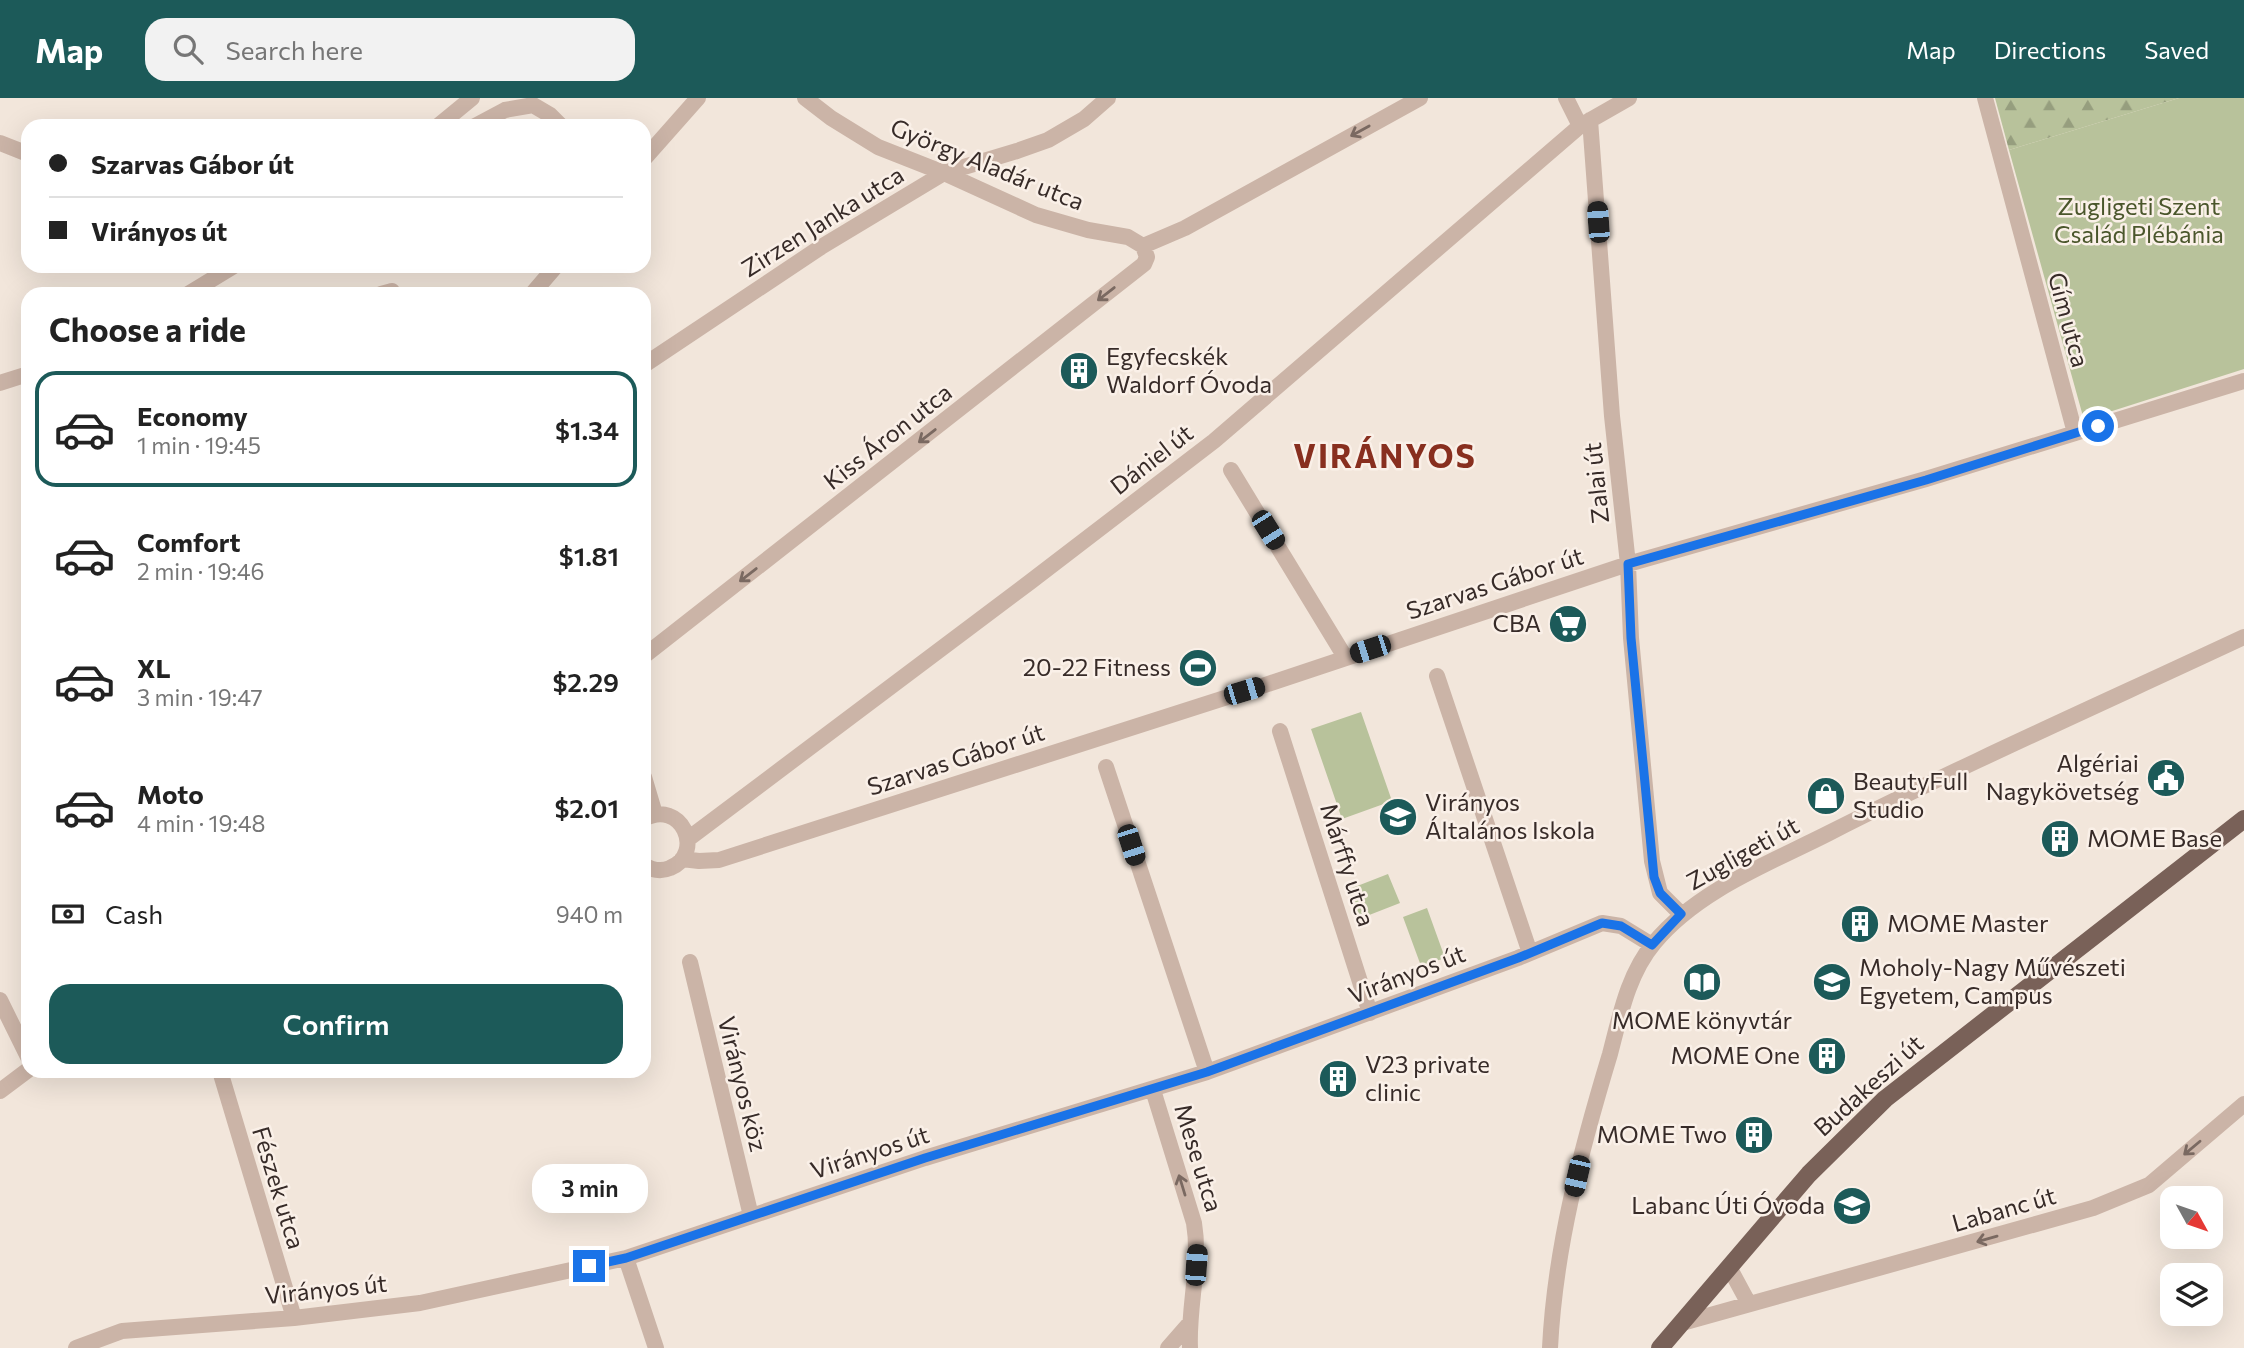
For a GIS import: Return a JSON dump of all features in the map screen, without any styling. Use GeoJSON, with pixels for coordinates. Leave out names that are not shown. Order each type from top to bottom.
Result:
{"type":"FeatureCollection","features":[{"type":"Feature","properties":{"kind":"main road","name":"Budakeszi út"},"geometry":{"type":"LineString","coordinates":[[1660,1348],[1809,1174],[1885,1099],[2244,819]]}},
{"type":"Feature","properties":{"kind":"street"},"geometry":{"type":"LineString","coordinates":[[446,119],[472,98]]}},
{"type":"Feature","properties":{"kind":"street"},"geometry":{"type":"LineString","coordinates":[[651,144],[698,98]]}},
{"type":"Feature","properties":{"kind":"street","name":"György Aladár utca"},"geometry":{"type":"LineString","coordinates":[[805,98],[861,139],[1036,215],[1088,230],[1128,237],[1143,246]]}},
{"type":"Feature","properties":{"kind":"street","name":"Zirzen Janka utca"},"geometry":{"type":"LineString","coordinates":[[651,360],[821,247],[944,173],[1048,140],[1084,119],[1108,98]]}},
{"type":"Feature","properties":{"kind":"street"},"geometry":{"type":"LineString","coordinates":[[1143,246],[1185,228],[1420,98]]}},
{"type":"Feature","properties":{"kind":"street","name":"Zalai út"},"geometry":{"type":"LineString","coordinates":[[1566,98],[1585,123],[1628,564],[1631,638],[1654,877],[1660,893],[1681,914]]}},
{"type":"Feature","properties":{"kind":"street","name":"Dániel út"},"geometry":{"type":"LineString","coordinates":[[688,839],[1214,441],[1585,123],[1629,98]]}},
{"type":"Feature","properties":{"kind":"street","name":"Gím utca"},"geometry":{"type":"LineString","coordinates":[[1985,98],[2075,433]]}},
{"type":"Feature","properties":{"kind":"street"},"geometry":{"type":"LineString","coordinates":[[488,119],[505,110],[533,105],[554,119]]}},
{"type":"Feature","properties":{"kind":"street"},"geometry":{"type":"LineString","coordinates":[[0,143],[21,151]]}},
{"type":"Feature","properties":{"kind":"street","name":"Kiss Áron utca"},"geometry":{"type":"LineString","coordinates":[[651,651],[1144,264],[1147,257],[1143,246]]}},
{"type":"Feature","properties":{"kind":"street"},"geometry":{"type":"LineString","coordinates":[[200,287],[222,273]]}},
{"type":"Feature","properties":{"kind":"street"},"geometry":{"type":"LineString","coordinates":[[538,287],[550,273]]}},
{"type":"Feature","properties":{"kind":"street"},"geometry":{"type":"LineString","coordinates":[[0,383],[21,376]]}},
{"type":"Feature","properties":{"kind":"street","name":"Szarvas Gábor út"},"geometry":{"type":"LineString","coordinates":[[651,867],[663,870],[682,859],[719,860],[1265,685],[1628,564],[1926,480],[2244,381]]}},
{"type":"Feature","properties":{"kind":"street"},"geometry":{"type":"LineString","coordinates":[[1231,470],[1345,657]]}},
{"type":"Feature","properties":{"kind":"street","name":"Zugligeti út"},"geometry":{"type":"LineString","coordinates":[[1550,1348],[1552,1313],[1564,1230],[1587,1130],[1625,996],[1652,945],[1681,914],[1725,886],[1909,793],[2244,637]]}},
{"type":"Feature","properties":{"kind":"street"},"geometry":{"type":"LineString","coordinates":[[1437,676],[1530,953]]}},
{"type":"Feature","properties":{"kind":"street","name":"Márffy utca"},"geometry":{"type":"LineString","coordinates":[[1280,731],[1370,1013]]}},
{"type":"Feature","properties":{"kind":"street"},"geometry":{"type":"LineString","coordinates":[[1105,767],[1207,1072]]}},
{"type":"Feature","properties":{"kind":"street"},"geometry":{"type":"LineString","coordinates":[[651,817],[670,816],[682,825],[688,839],[682,859]]}},
{"type":"Feature","properties":{"kind":"street","name":"Virányos út"},"geometry":{"type":"LineString","coordinates":[[76,1348],[122,1331],[294,1318],[420,1303],[626,1258],[925,1158],[1207,1072],[1530,953],[1602,923],[1621,926],[1652,945]]}},
{"type":"Feature","properties":{"kind":"street","name":"Virányos köz"},"geometry":{"type":"LineString","coordinates":[[690,962],[751,1216]]}},
{"type":"Feature","properties":{"kind":"street"},"geometry":{"type":"LineString","coordinates":[[0,1000],[21,1043]]}},
{"type":"Feature","properties":{"kind":"street"},"geometry":{"type":"LineString","coordinates":[[0,1091],[21,1075]]}},
{"type":"Feature","properties":{"kind":"street","name":"Fészek utca"},"geometry":{"type":"LineString","coordinates":[[221,1078],[294,1318]]}},
{"type":"Feature","properties":{"kind":"street","name":"Mese utca"},"geometry":{"type":"LineString","coordinates":[[1153,1090],[1198,1245],[1195,1292],[1189,1324],[1190,1348]]}},
{"type":"Feature","properties":{"kind":"street","name":"Labanc út"},"geometry":{"type":"LineString","coordinates":[[1682,1323],[2093,1208],[2149,1185],[2244,1104]]}},
{"type":"Feature","properties":{"kind":"street"},"geometry":{"type":"LineString","coordinates":[[626,1258],[656,1348]]}},
{"type":"Feature","properties":{"kind":"street"},"geometry":{"type":"LineString","coordinates":[[1729,1267],[1749,1304]]}},
{"type":"Feature","properties":{"kind":"street"},"geometry":{"type":"LineString","coordinates":[[1168,1348],[1189,1324]]}},
{"type":"Feature","properties":{"kind":"green space"},"geometry":{"type":"Polygon","coordinates":[[[1995,98],[2179,98],[2009,150],[1995,98]]]}},
{"type":"Feature","properties":{"kind":"green space","name":"Zugligeti Szent Család Plébánia"},"geometry":{"type":"Polygon","coordinates":[[[2179,98],[2244,98],[2244,369],[2084,420],[2009,150],[2179,98]]]}},
{"type":"Feature","properties":{"kind":"green space"},"geometry":{"type":"Polygon","coordinates":[[[1361,712],[1392,801],[1342,819],[1311,729],[1361,712]]]}},
{"type":"Feature","properties":{"kind":"green space"},"geometry":{"type":"Polygon","coordinates":[[[1388,874],[1400,903],[1359,919],[1347,890],[1388,874]]]}},
{"type":"Feature","properties":{"kind":"green space"},"geometry":{"type":"Polygon","coordinates":[[[1427,908],[1445,958],[1421,966],[1403,917],[1427,908]]]}},
{"type":"Feature","properties":{"kind":"place","name":"Egyfecskék Waldorf Óvoda"},"geometry":{"type":"Point","coordinates":[1079,371]}},
{"type":"Feature","properties":{"kind":"place","name":"CBA"},"geometry":{"type":"Point","coordinates":[1568,624]}},
{"type":"Feature","properties":{"kind":"place","name":"20-22 Fitness"},"geometry":{"type":"Point","coordinates":[1198,668]}},
{"type":"Feature","properties":{"kind":"place","name":"Algériai Nagykövetség"},"geometry":{"type":"Point","coordinates":[2166,778]}},
{"type":"Feature","properties":{"kind":"place","name":"BeautyFull Studio"},"geometry":{"type":"Point","coordinates":[1826,796]}},
{"type":"Feature","properties":{"kind":"place","name":"Virányos Általános Iskola"},"geometry":{"type":"Point","coordinates":[1398,817]}},
{"type":"Feature","properties":{"kind":"place","name":"MOME Base"},"geometry":{"type":"Point","coordinates":[2060,839]}},
{"type":"Feature","properties":{"kind":"place","name":"MOME Master"},"geometry":{"type":"Point","coordinates":[1860,924]}},
{"type":"Feature","properties":{"kind":"place","name":"MOME könyvtár"},"geometry":{"type":"Point","coordinates":[1702,982]}},
{"type":"Feature","properties":{"kind":"place","name":"Moholy-Nagy Művészeti Egyetem, Campus"},"geometry":{"type":"Point","coordinates":[1832,982]}},
{"type":"Feature","properties":{"kind":"place","name":"MOME One"},"geometry":{"type":"Point","coordinates":[1827,1056]}},
{"type":"Feature","properties":{"kind":"place","name":"V23 private clinic"},"geometry":{"type":"Point","coordinates":[1338,1079]}},
{"type":"Feature","properties":{"kind":"place","name":"MOME Two"},"geometry":{"type":"Point","coordinates":[1754,1135]}},
{"type":"Feature","properties":{"kind":"place","name":"Labanc Úti Óvoda"},"geometry":{"type":"Point","coordinates":[1852,1206]}},
{"type":"Feature","properties":{"kind":"district","name":"VIRÁNYOS"},"geometry":{"type":"Point","coordinates":[1385,457]}},
{"type":"Feature","properties":{"kind":"route"},"geometry":{"type":"LineString","coordinates":[[589,1266],[626,1258],[925,1158],[1207,1072],[1518,958],[1602,923],[1621,926],[1652,945],[1681,914],[1660,893],[1654,877],[1631,638],[1628,564],[1926,480],[2098,426]]}}]}
